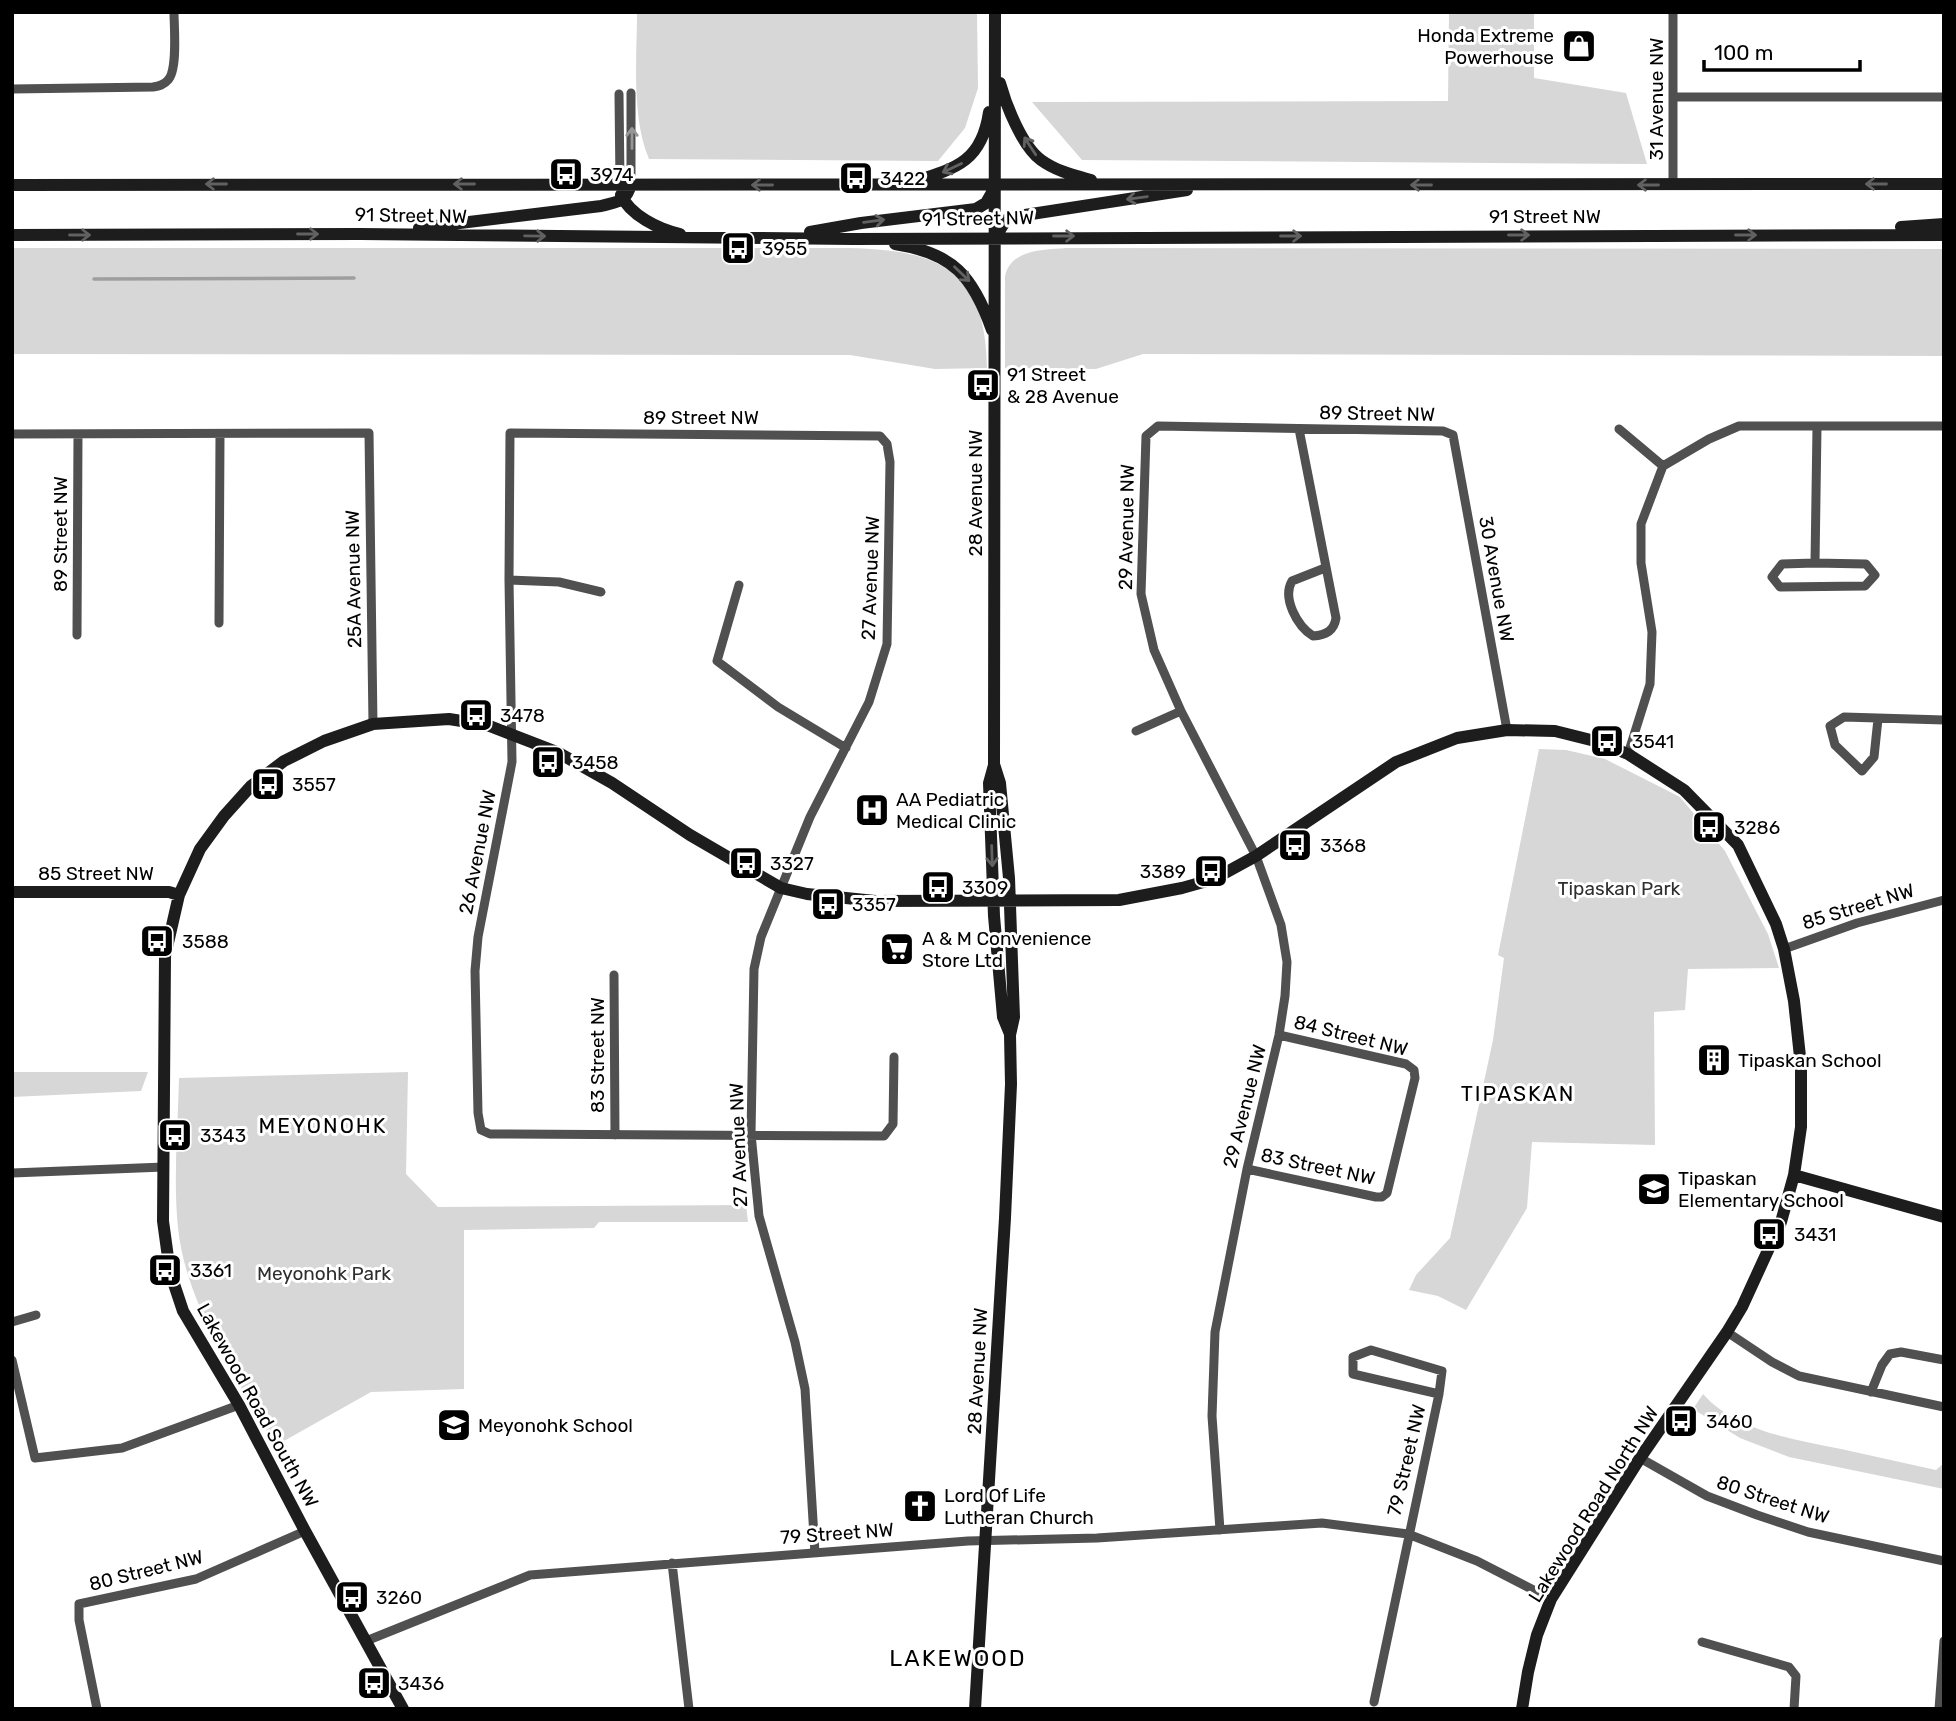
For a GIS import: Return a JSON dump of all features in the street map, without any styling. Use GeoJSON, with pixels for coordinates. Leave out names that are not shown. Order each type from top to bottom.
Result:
{"type":"FeatureCollection","features":[{"type":"Feature","properties":{"kind":"street"},"geometry":{"type":"LineString","coordinates":[[12,89],[162,85],[171,77],[173,67],[174,12]]}},
{"type":"Feature","properties":{"kind":"street","name":"28 Avenue NW"},"geometry":{"type":"LineString","coordinates":[[975,1709],[1005,1218],[1011,1084],[1010,1035],[1014,1017],[1011,901],[1000,783],[995,764],[995,12]]}},
{"type":"Feature","properties":{"kind":"street","name":"31 Avenue NW"},"geometry":{"type":"LineString","coordinates":[[1673,12],[1673,185]]}},
{"type":"Feature","properties":{"kind":"street"},"geometry":{"type":"LineString","coordinates":[[902,185],[955,168],[976,150],[986,128],[995,66]]}},
{"type":"Feature","properties":{"kind":"street"},"geometry":{"type":"LineString","coordinates":[[995,66],[1005,103],[1038,158],[1067,174],[1111,185]]}},
{"type":"Feature","properties":{"kind":"street"},"geometry":{"type":"LineString","coordinates":[[623,200],[631,93]]}},
{"type":"Feature","properties":{"kind":"street"},"geometry":{"type":"LineString","coordinates":[[620,94],[625,184]]}},
{"type":"Feature","properties":{"kind":"street"},"geometry":{"type":"LineString","coordinates":[[1674,97],[1944,97]]}},
{"type":"Feature","properties":{"kind":"street"},"geometry":{"type":"LineString","coordinates":[[12,192],[62,184]]}},
{"type":"Feature","properties":{"kind":"street"},"geometry":{"type":"LineString","coordinates":[[782,237],[862,223],[976,209],[986,203],[996,184]]}},
{"type":"Feature","properties":{"kind":"street","name":"91 Street NW"},"geometry":{"type":"LineString","coordinates":[[12,185],[1944,184]]}},
{"type":"Feature","properties":{"kind":"street"},"geometry":{"type":"LineString","coordinates":[[995,237],[1006,220],[1012,217],[1175,193],[1204,185]]}},
{"type":"Feature","properties":{"kind":"street"},"geometry":{"type":"LineString","coordinates":[[360,234],[588,208],[623,200]]}},
{"type":"Feature","properties":{"kind":"street"},"geometry":{"type":"LineString","coordinates":[[623,200],[642,217],[661,228],[682,234],[731,238]]}},
{"type":"Feature","properties":{"kind":"street"},"geometry":{"type":"LineString","coordinates":[[1779,235],[1944,224]]}},
{"type":"Feature","properties":{"kind":"street","name":"91 Street NW"},"geometry":{"type":"LineString","coordinates":[[12,235],[360,234],[853,239],[1944,235]]}},
{"type":"Feature","properties":{"kind":"street"},"geometry":{"type":"LineString","coordinates":[[853,239],[913,247],[958,269],[978,295],[995,338]]}},
{"type":"Feature","properties":{"kind":"street","name":"89 Street NW"},"geometry":{"type":"LineString","coordinates":[[1158,426],[1443,431],[1453,435]]}},
{"type":"Feature","properties":{"kind":"street","name":"29 Avenue NW"},"geometry":{"type":"LineString","coordinates":[[1158,426],[1146,436],[1141,594],[1154,650],[1181,711],[1256,856],[1281,925],[1287,962],[1279,1035],[1247,1169],[1215,1332],[1212,1416],[1220,1530]]}},
{"type":"Feature","properties":{"kind":"street"},"geometry":{"type":"LineString","coordinates":[[1628,754],[1650,684],[1651,672],[1652,632],[1641,563],[1641,524],[1663,466],[1709,439],[1739,426],[1944,426]]}},
{"type":"Feature","properties":{"kind":"street"},"geometry":{"type":"LineString","coordinates":[[1815,563],[1817,427]]}},
{"type":"Feature","properties":{"kind":"street","name":"89 Street NW"},"geometry":{"type":"LineString","coordinates":[[1299,429],[1336,621],[1329,632],[1313,636],[1302,626],[1287,592],[1292,581],[1325,568]]}},
{"type":"Feature","properties":{"kind":"street"},"geometry":{"type":"LineString","coordinates":[[1619,429],[1663,466]]}},
{"type":"Feature","properties":{"kind":"street"},"geometry":{"type":"LineString","coordinates":[[12,434],[219,433],[219,623]]}},
{"type":"Feature","properties":{"kind":"street","name":"25A Avenue NW"},"geometry":{"type":"LineString","coordinates":[[219,433],[369,433],[373,724]]}},
{"type":"Feature","properties":{"kind":"street","name":"89 Street NW"},"geometry":{"type":"LineString","coordinates":[[510,433],[880,436],[887,444]]}},
{"type":"Feature","properties":{"kind":"street","name":"26 Avenue NW"},"geometry":{"type":"LineString","coordinates":[[481,1130],[478,1113],[475,971],[478,937],[512,762],[510,433]]}},
{"type":"Feature","properties":{"kind":"street","name":"89 Street NW"},"geometry":{"type":"LineString","coordinates":[[77,635],[78,434]]}},
{"type":"Feature","properties":{"kind":"street","name":"30 Avenue NW"},"geometry":{"type":"LineString","coordinates":[[1453,435],[1507,730]]}},
{"type":"Feature","properties":{"kind":"street","name":"27 Avenue NW"},"geometry":{"type":"LineString","coordinates":[[815,1553],[805,1389],[795,1342],[759,1216],[751,1133],[754,969],[761,937],[810,817],[869,702],[887,644],[890,462],[887,444]]}},
{"type":"Feature","properties":{"kind":"street"},"geometry":{"type":"LineString","coordinates":[[1815,563],[1866,564],[1875,575],[1865,586],[1780,587],[1772,577],[1782,564],[1815,563]]}},
{"type":"Feature","properties":{"kind":"street"},"geometry":{"type":"LineString","coordinates":[[509,580],[559,582],[601,592]]}},
{"type":"Feature","properties":{"kind":"street"},"geometry":{"type":"LineString","coordinates":[[739,586],[717,661],[778,707],[846,748]]}},
{"type":"Feature","properties":{"kind":"street"},"geometry":{"type":"LineString","coordinates":[[1136,731],[1181,711]]}},
{"type":"Feature","properties":{"kind":"street"},"geometry":{"type":"LineString","coordinates":[[1878,719],[1874,757],[1863,771],[1835,745],[1830,726],[1844,717],[1944,720]]}},
{"type":"Feature","properties":{"kind":"street","name":"Lakewood Road South NW"},"geometry":{"type":"LineString","coordinates":[[403,1709],[239,1405],[183,1311],[170,1272],[163,1221],[165,956],[179,895],[200,849],[224,816],[251,786],[284,761],[324,741],[373,724],[449,719],[487,724],[558,752],[781,888],[807,894],[875,901],[994,901]]}},
{"type":"Feature","properties":{"kind":"street","name":"Lakewood Road North NW"},"geometry":{"type":"LineString","coordinates":[[994,901],[1119,900],[1157,894],[1214,879],[1256,856],[1396,762],[1457,738],[1507,730],[1555,731],[1595,741],[1628,754],[1684,790],[1738,845],[1776,924],[1794,1001],[1801,1066],[1801,1127],[1794,1175],[1781,1222],[1756,1278],[1727,1332],[1640,1458],[1551,1599],[1537,1635],[1522,1709]]}},
{"type":"Feature","properties":{"kind":"street","name":"28 Avenue NW"},"geometry":{"type":"LineString","coordinates":[[995,764],[989,783],[994,901],[1003,1017],[1010,1035]]}},
{"type":"Feature","properties":{"kind":"street","name":"85 Street NW"},"geometry":{"type":"LineString","coordinates":[[12,892],[169,892],[179,895]]}},
{"type":"Feature","properties":{"kind":"street","name":"85 Street NW"},"geometry":{"type":"LineString","coordinates":[[1784,949],[1857,923],[1944,900]]}},
{"type":"Feature","properties":{"kind":"street","name":"83 Street NW"},"geometry":{"type":"LineString","coordinates":[[614,975],[615,1135]]}},
{"type":"Feature","properties":{"kind":"street","name":"84 Street NW"},"geometry":{"type":"LineString","coordinates":[[1279,1035],[1406,1063],[1414,1070],[1415,1078],[1387,1193],[1382,1197]]}},
{"type":"Feature","properties":{"kind":"street","name":"83 Street NW"},"geometry":{"type":"LineString","coordinates":[[481,1130],[490,1134],[751,1133],[884,1136],[893,1125],[894,1056]]}},
{"type":"Feature","properties":{"kind":"street"},"geometry":{"type":"LineString","coordinates":[[12,1173],[164,1167]]}},
{"type":"Feature","properties":{"kind":"street","name":"83 Street NW"},"geometry":{"type":"LineString","coordinates":[[1247,1169],[1382,1197]]}},
{"type":"Feature","properties":{"kind":"street"},"geometry":{"type":"LineString","coordinates":[[1794,1175],[1944,1217]]}},
{"type":"Feature","properties":{"kind":"street"},"geometry":{"type":"LineString","coordinates":[[12,1322],[36,1315]]}},
{"type":"Feature","properties":{"kind":"street"},"geometry":{"type":"LineString","coordinates":[[1727,1332],[1745,1346],[1799,1376],[1944,1407]]}},
{"type":"Feature","properties":{"kind":"street","name":"79 Street NW"},"geometry":{"type":"LineString","coordinates":[[1374,1702],[1439,1394],[1442,1371],[1371,1350],[1353,1357],[1353,1374],[1439,1394]]}},
{"type":"Feature","properties":{"kind":"street"},"geometry":{"type":"LineString","coordinates":[[1871,1392],[1882,1365],[1891,1354],[1901,1352],[1944,1360]]}},
{"type":"Feature","properties":{"kind":"street"},"geometry":{"type":"LineString","coordinates":[[12,1360],[35,1458],[122,1448],[239,1405]]}},
{"type":"Feature","properties":{"kind":"street","name":"80 Street NW"},"geometry":{"type":"LineString","coordinates":[[1640,1458],[1707,1496],[1757,1515],[1808,1532],[1944,1561]]}},
{"type":"Feature","properties":{"kind":"street","name":"79 Street NW"},"geometry":{"type":"LineString","coordinates":[[366,1641],[530,1575],[986,1540],[1097,1538],[1322,1523],[1408,1534],[1477,1561],[1551,1599]]}},
{"type":"Feature","properties":{"kind":"street","name":"80 Street NW"},"geometry":{"type":"LineString","coordinates":[[97,1709],[78,1611],[79,1604],[196,1579],[305,1531]]}},
{"type":"Feature","properties":{"kind":"street"},"geometry":{"type":"LineString","coordinates":[[672,1563],[690,1709]]}},
{"type":"Feature","properties":{"kind":"street"},"geometry":{"type":"LineString","coordinates":[[1702,1642],[1789,1667],[1796,1676],[1794,1709]]}},
{"type":"Feature","properties":{"kind":"street"},"geometry":{"type":"LineString","coordinates":[[1939,1709],[1944,1642]]}},
{"type":"Feature","properties":{"kind":"green space"},"geometry":{"type":"Polygon","coordinates":[[[637,12],[977,12],[978,88],[965,128],[938,161],[649,159],[637,106],[637,12]]]}},
{"type":"Feature","properties":{"kind":"green space"},"geometry":{"type":"Polygon","coordinates":[[[1449,12],[1534,12],[1534,78],[1626,93],[1647,164],[1082,160],[1032,102],[1448,101],[1449,12]]]}},
{"type":"Feature","properties":{"kind":"green space"},"geometry":{"type":"Polygon","coordinates":[[[12,248],[880,250],[931,261],[951,272],[966,287],[978,308],[987,368],[935,369],[850,355],[12,354],[12,248]]]}},
{"type":"Feature","properties":{"kind":"green space"},"geometry":{"type":"Polygon","coordinates":[[[1066,248],[1944,249],[1944,356],[1143,354],[1096,369],[1005,368],[1005,276],[1008,267],[1021,256],[1030,253],[1066,248]]]}},
{"type":"Feature","properties":{"kind":"green space","name":"Tipaskan Park"},"geometry":{"type":"Polygon","coordinates":[[[1539,749],[1566,750],[1605,759],[1680,797],[1725,851],[1768,934],[1779,968],[1688,969],[1685,1010],[1654,1012],[1655,1145],[1532,1142],[1527,1208],[1466,1310],[1438,1296],[1409,1290],[1416,1275],[1450,1238],[1493,1040],[1504,958],[1498,955],[1539,749]]]}},
{"type":"Feature","properties":{"kind":"green space"},"geometry":{"type":"Polygon","coordinates":[[[12,1072],[148,1072],[141,1091],[12,1097],[12,1072]]]}},
{"type":"Feature","properties":{"kind":"green space","name":"Meyonohk Park"},"geometry":{"type":"Polygon","coordinates":[[[408,1072],[406,1174],[438,1207],[746,1205],[748,1222],[599,1222],[594,1228],[464,1230],[464,1389],[371,1392],[275,1446],[202,1313],[183,1257],[176,1191],[179,1078],[408,1072]]]}},
{"type":"Feature","properties":{"kind":"green space"},"geometry":{"type":"Polygon","coordinates":[[[1703,1394],[1732,1417],[1767,1432],[1936,1470],[1944,1463],[1944,1489],[1789,1457],[1740,1438],[1693,1409],[1703,1394]]]}},
{"type":"Feature","properties":{"kind":"waterway"},"geometry":{"type":"LineString","coordinates":[[94,279],[354,278]]}},
{"type":"Feature","properties":{"kind":"place","name":"Honda Extreme Powerhouse"},"geometry":{"type":"Point","coordinates":[1579,46]}},
{"type":"Feature","properties":{"kind":"place","name":"3974"},"geometry":{"type":"Point","coordinates":[566,174]}},
{"type":"Feature","properties":{"kind":"place","name":"3422"},"geometry":{"type":"Point","coordinates":[856,178]}},
{"type":"Feature","properties":{"kind":"place","name":"3955"},"geometry":{"type":"Point","coordinates":[738,248]}},
{"type":"Feature","properties":{"kind":"place","name":"91 Street & 28 Avenue"},"geometry":{"type":"Point","coordinates":[983,385]}},
{"type":"Feature","properties":{"kind":"place","name":"3478"},"geometry":{"type":"Point","coordinates":[476,715]}},
{"type":"Feature","properties":{"kind":"place","name":"3541"},"geometry":{"type":"Point","coordinates":[1607,741]}},
{"type":"Feature","properties":{"kind":"place","name":"3458"},"geometry":{"type":"Point","coordinates":[548,762]}},
{"type":"Feature","properties":{"kind":"place","name":"3557"},"geometry":{"type":"Point","coordinates":[268,784]}},
{"type":"Feature","properties":{"kind":"place","name":"AA Pediatric Medical Clinic"},"geometry":{"type":"Point","coordinates":[872,810]}},
{"type":"Feature","properties":{"kind":"place","name":"3286"},"geometry":{"type":"Point","coordinates":[1709,827]}},
{"type":"Feature","properties":{"kind":"place","name":"3368"},"geometry":{"type":"Point","coordinates":[1295,845]}},
{"type":"Feature","properties":{"kind":"place","name":"3327"},"geometry":{"type":"Point","coordinates":[746,863]}},
{"type":"Feature","properties":{"kind":"place","name":"3389"},"geometry":{"type":"Point","coordinates":[1211,871]}},
{"type":"Feature","properties":{"kind":"place","name":"3309"},"geometry":{"type":"Point","coordinates":[938,887]}},
{"type":"Feature","properties":{"kind":"place","name":"3357"},"geometry":{"type":"Point","coordinates":[828,904]}},
{"type":"Feature","properties":{"kind":"place","name":"3588"},"geometry":{"type":"Point","coordinates":[157,941]}},
{"type":"Feature","properties":{"kind":"place","name":"A & M Convenience Store Ltd"},"geometry":{"type":"Point","coordinates":[897,949]}},
{"type":"Feature","properties":{"kind":"place","name":"Tipaskan School"},"geometry":{"type":"Point","coordinates":[1714,1060]}},
{"type":"Feature","properties":{"kind":"place","name":"3343"},"geometry":{"type":"Point","coordinates":[175,1135]}},
{"type":"Feature","properties":{"kind":"place","name":"Tipaskan Elementary School"},"geometry":{"type":"Point","coordinates":[1654,1189]}},
{"type":"Feature","properties":{"kind":"place","name":"3431"},"geometry":{"type":"Point","coordinates":[1769,1234]}},
{"type":"Feature","properties":{"kind":"place","name":"3361"},"geometry":{"type":"Point","coordinates":[165,1270]}},
{"type":"Feature","properties":{"kind":"place","name":"3460"},"geometry":{"type":"Point","coordinates":[1681,1421]}},
{"type":"Feature","properties":{"kind":"place","name":"Meyonohk School"},"geometry":{"type":"Point","coordinates":[454,1425]}},
{"type":"Feature","properties":{"kind":"place","name":"Lord Of Life Lutheran Church"},"geometry":{"type":"Point","coordinates":[920,1506]}},
{"type":"Feature","properties":{"kind":"place","name":"3260"},"geometry":{"type":"Point","coordinates":[352,1597]}},
{"type":"Feature","properties":{"kind":"place","name":"3436"},"geometry":{"type":"Point","coordinates":[374,1683]}},
{"type":"Feature","properties":{"kind":"district","name":"TIPASKAN"},"geometry":{"type":"Point","coordinates":[1518,1094]}},
{"type":"Feature","properties":{"kind":"district","name":"MEYONOHK"},"geometry":{"type":"Point","coordinates":[323,1126]}},
{"type":"Feature","properties":{"kind":"district","name":"LAKEWOOD"},"geometry":{"type":"Point","coordinates":[958,1658]}}]}
